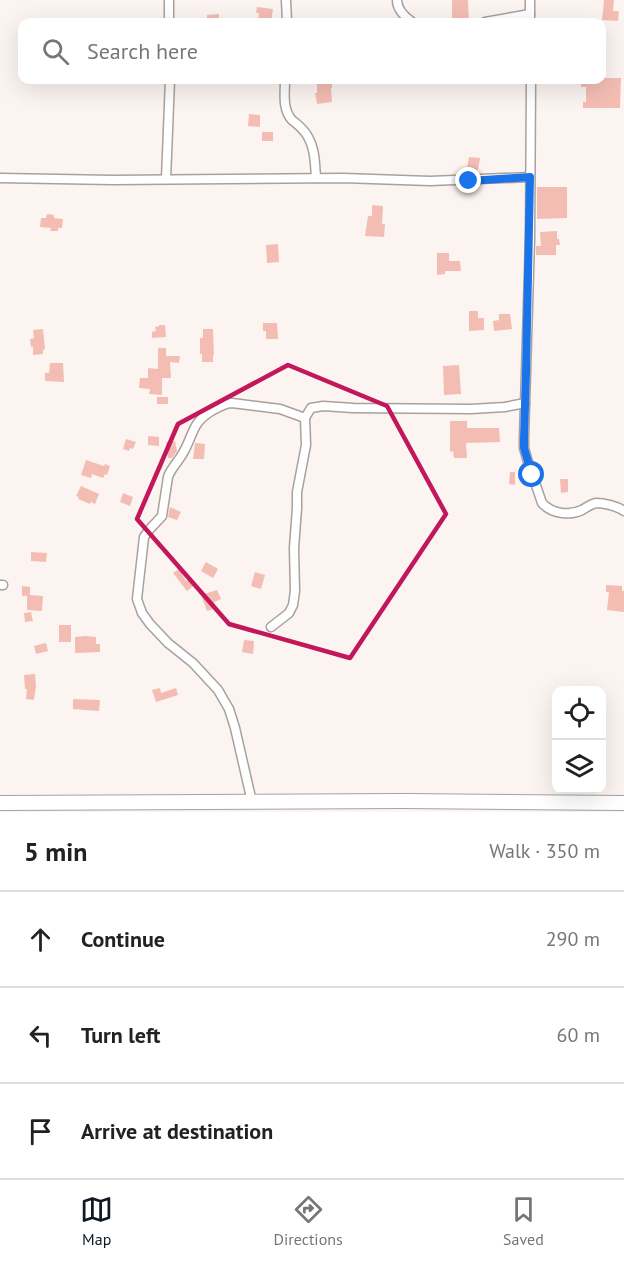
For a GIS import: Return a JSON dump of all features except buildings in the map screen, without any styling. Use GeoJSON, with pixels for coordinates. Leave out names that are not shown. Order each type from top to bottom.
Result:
{"type":"FeatureCollection","features":[{"type":"Feature","properties":{"kind":"main road"},"geometry":{"type":"LineString","coordinates":[[9,806],[252,802],[283,807],[624,803]]}},
{"type":"Feature","properties":{"kind":"street"},"geometry":{"type":"LineString","coordinates":[[169,0],[169,18]]}},
{"type":"Feature","properties":{"kind":"street"},"geometry":{"type":"LineString","coordinates":[[286,0],[287,18]]}},
{"type":"Feature","properties":{"kind":"street"},"geometry":{"type":"LineString","coordinates":[[397,0],[396,3],[407,18]]}},
{"type":"Feature","properties":{"kind":"street"},"geometry":{"type":"LineString","coordinates":[[530,0],[530,18]]}},
{"type":"Feature","properties":{"kind":"street"},"geometry":{"type":"LineString","coordinates":[[166,179],[170,84]]}},
{"type":"Feature","properties":{"kind":"street"},"geometry":{"type":"LineString","coordinates":[[285,84],[287,112],[294,122],[302,127],[310,140],[315,159],[316,178]]}},
{"type":"Feature","properties":{"kind":"street"},"geometry":{"type":"LineString","coordinates":[[531,84],[524,448],[542,503],[547,509],[553,512],[571,513],[597,503],[620,508],[624,512]]}},
{"type":"Feature","properties":{"kind":"street"},"geometry":{"type":"LineString","coordinates":[[0,178],[47,180],[379,178],[430,181],[530,177]]}},
{"type":"Feature","properties":{"kind":"street"},"geometry":{"type":"LineString","coordinates":[[252,802],[235,728],[229,709],[218,690],[193,663],[168,643],[142,613],[136,599],[141,555],[146,533],[162,516],[168,477],[201,418],[225,404],[232,403],[280,409],[305,418]]}},
{"type":"Feature","properties":{"kind":"street"},"geometry":{"type":"LineString","coordinates":[[271,627],[289,613],[293,605],[297,492],[306,445],[305,418],[311,408],[323,406],[471,409],[525,403]]}},
{"type":"Feature","properties":{"kind":"highlighted area"},"geometry":{"type":"Polygon","coordinates":[[[288,365],[387,406],[446,514],[350,658],[229,624],[137,519],[178,424],[288,365]]]}},
{"type":"Feature","properties":{"kind":"route"},"geometry":{"type":"LineString","coordinates":[[469,181],[530,177],[524,448],[532,475]]}}]}
